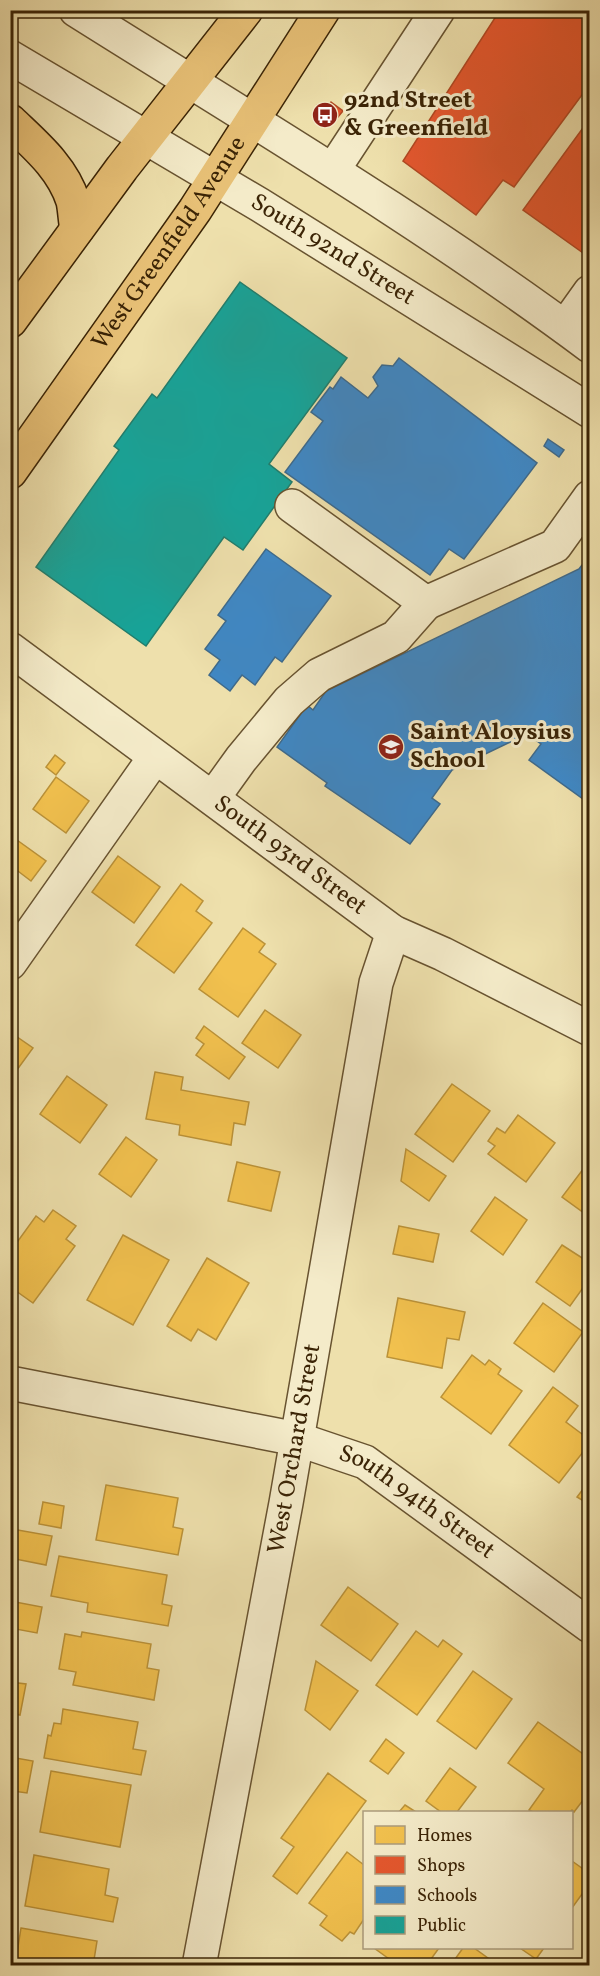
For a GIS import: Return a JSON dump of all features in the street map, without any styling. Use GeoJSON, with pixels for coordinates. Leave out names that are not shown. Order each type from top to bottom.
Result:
{"type":"FeatureCollection","features":[{"type":"Feature","properties":{"kind":"main road"},"geometry":{"type":"LineString","coordinates":[[10,321],[76,229],[246,10]]}},
{"type":"Feature","properties":{"kind":"main road","name":"West Greenfield Avenue"},"geometry":{"type":"LineString","coordinates":[[10,472],[215,179],[324,10]]}},
{"type":"Feature","properties":{"kind":"main road"},"geometry":{"type":"LineString","coordinates":[[10,121],[48,157],[58,170],[73,202],[76,229]]}},
{"type":"Feature","properties":{"kind":"street"},"geometry":{"type":"LineString","coordinates":[[76,10],[333,170],[577,337],[590,292]]}},
{"type":"Feature","properties":{"kind":"street"},"geometry":{"type":"LineString","coordinates":[[333,170],[438,10]]}},
{"type":"Feature","properties":{"kind":"street","name":"South 92nd Street"},"geometry":{"type":"LineString","coordinates":[[10,57],[215,179],[590,411]]}},
{"type":"Feature","properties":{"kind":"street"},"geometry":{"type":"LineString","coordinates":[[213,798],[241,759],[289,701],[319,675],[396,637],[426,603],[555,546],[590,497]]}},
{"type":"Feature","properties":{"kind":"street"},"geometry":{"type":"LineString","coordinates":[[292,506],[426,603]]}},
{"type":"Feature","properties":{"kind":"street","name":"South 93rd Street"},"geometry":{"type":"LineString","coordinates":[[10,649],[393,932],[443,954],[590,1029]]}},
{"type":"Feature","properties":{"kind":"street"},"geometry":{"type":"LineString","coordinates":[[10,963],[155,757]]}},
{"type":"Feature","properties":{"kind":"street","name":"West Orchard Street"},"geometry":{"type":"LineString","coordinates":[[199,1965],[297,1439],[376,983],[393,932]]}},
{"type":"Feature","properties":{"kind":"street","name":"South 94th Street"},"geometry":{"type":"LineString","coordinates":[[10,1383],[297,1439],[364,1462],[590,1626]]}},
{"type":"Feature","properties":{"kind":"building: Homes"},"geometry":{"type":"Polygon","coordinates":[[[55,755],[65,763],[56,775],[46,767],[55,755]]]}},
{"type":"Feature","properties":{"kind":"building: Homes"},"geometry":{"type":"Polygon","coordinates":[[[56,777],[89,801],[66,833],[33,809],[56,777]]]}},
{"type":"Feature","properties":{"kind":"building: Homes"},"geometry":{"type":"Polygon","coordinates":[[[10,835],[46,861],[31,881],[10,865],[10,835]]]}},
{"type":"Feature","properties":{"kind":"building: Homes"},"geometry":{"type":"Polygon","coordinates":[[[118,856],[160,887],[134,923],[92,892],[118,856]]]}},
{"type":"Feature","properties":{"kind":"building: Homes"},"geometry":{"type":"Polygon","coordinates":[[[181,884],[203,901],[196,911],[212,923],[174,973],[136,945],[181,884]]]}},
{"type":"Feature","properties":{"kind":"building: Homes"},"geometry":{"type":"Polygon","coordinates":[[[243,928],[265,944],[259,952],[276,964],[238,1017],[199,989],[243,928]]]}},
{"type":"Feature","properties":{"kind":"building: Homes"},"geometry":{"type":"Polygon","coordinates":[[[265,1010],[301,1035],[278,1068],[242,1043],[265,1010]]]}},
{"type":"Feature","properties":{"kind":"building: Homes"},"geometry":{"type":"Polygon","coordinates":[[[204,1026],[245,1057],[229,1079],[196,1055],[204,1044],[196,1038],[204,1026]]]}},
{"type":"Feature","properties":{"kind":"building: Homes"},"geometry":{"type":"Polygon","coordinates":[[[10,1032],[33,1048],[11,1078],[10,1077],[10,1032]]]}},
{"type":"Feature","properties":{"kind":"building: Homes"},"geometry":{"type":"Polygon","coordinates":[[[155,1072],[183,1077],[181,1090],[249,1102],[245,1125],[234,1123],[231,1145],[179,1135],[180,1125],[146,1119],[155,1072]]]}},
{"type":"Feature","properties":{"kind":"building: Homes"},"geometry":{"type":"Polygon","coordinates":[[[67,1076],[107,1105],[80,1143],[40,1114],[67,1076]]]}},
{"type":"Feature","properties":{"kind":"building: Homes"},"geometry":{"type":"Polygon","coordinates":[[[452,1084],[490,1111],[453,1162],[415,1134],[452,1084]]]}},
{"type":"Feature","properties":{"kind":"building: Homes"},"geometry":{"type":"Polygon","coordinates":[[[518,1115],[555,1143],[526,1182],[488,1154],[495,1146],[488,1141],[497,1128],[505,1133],[518,1115]]]}},
{"type":"Feature","properties":{"kind":"building: Homes"},"geometry":{"type":"Polygon","coordinates":[[[126,1137],[157,1160],[131,1197],[99,1174],[126,1137]]]}},
{"type":"Feature","properties":{"kind":"building: Homes"},"geometry":{"type":"Polygon","coordinates":[[[406,1149],[446,1176],[429,1201],[401,1181],[406,1149]]]}},
{"type":"Feature","properties":{"kind":"building: Homes"},"geometry":{"type":"Polygon","coordinates":[[[590,1160],[590,1222],[585,1218],[588,1216],[562,1197],[590,1160]]]}},
{"type":"Feature","properties":{"kind":"building: Homes"},"geometry":{"type":"Polygon","coordinates":[[[237,1162],[280,1172],[271,1211],[228,1201],[237,1162]]]}},
{"type":"Feature","properties":{"kind":"building: Homes"},"geometry":{"type":"Polygon","coordinates":[[[495,1197],[527,1220],[503,1255],[471,1231],[495,1197]]]}},
{"type":"Feature","properties":{"kind":"building: Homes"},"geometry":{"type":"Polygon","coordinates":[[[53,1210],[76,1226],[66,1239],[75,1246],[33,1303],[16,1291],[10,1299],[10,1252],[36,1216],[44,1222],[53,1210]]]}},
{"type":"Feature","properties":{"kind":"building: Homes"},"geometry":{"type":"Polygon","coordinates":[[[399,1226],[439,1234],[433,1262],[393,1254],[399,1226]]]}},
{"type":"Feature","properties":{"kind":"building: Homes"},"geometry":{"type":"Polygon","coordinates":[[[123,1235],[169,1260],[133,1325],[87,1300],[123,1235]]]}},
{"type":"Feature","properties":{"kind":"building: Homes"},"geometry":{"type":"Polygon","coordinates":[[[562,1245],[590,1263],[590,1278],[570,1306],[536,1282],[562,1245]]]}},
{"type":"Feature","properties":{"kind":"building: Homes"},"geometry":{"type":"Polygon","coordinates":[[[207,1258],[249,1283],[216,1340],[198,1329],[191,1341],[167,1326],[207,1258]]]}},
{"type":"Feature","properties":{"kind":"building: Homes"},"geometry":{"type":"Polygon","coordinates":[[[398,1298],[465,1312],[459,1340],[447,1338],[442,1368],[387,1357],[398,1298]]]}},
{"type":"Feature","properties":{"kind":"building: Homes"},"geometry":{"type":"Polygon","coordinates":[[[543,1303],[583,1332],[554,1372],[514,1343],[543,1303]]]}},
{"type":"Feature","properties":{"kind":"building: Homes"},"geometry":{"type":"Polygon","coordinates":[[[472,1355],[485,1365],[489,1360],[501,1369],[498,1374],[522,1391],[491,1434],[441,1397],[472,1355]]]}},
{"type":"Feature","properties":{"kind":"building: Homes"},"geometry":{"type":"Polygon","coordinates":[[[553,1387],[578,1406],[566,1422],[590,1440],[559,1483],[509,1445],[553,1387]]]}},
{"type":"Feature","properties":{"kind":"building: Homes"},"geometry":{"type":"Polygon","coordinates":[[[590,1480],[590,1505],[577,1497],[590,1480]]]}},
{"type":"Feature","properties":{"kind":"building: Homes"},"geometry":{"type":"Polygon","coordinates":[[[106,1485],[178,1498],[173,1527],[183,1529],[178,1555],[96,1540],[106,1485]]]}},
{"type":"Feature","properties":{"kind":"building: Homes"},"geometry":{"type":"Polygon","coordinates":[[[43,1502],[64,1506],[61,1528],[39,1524],[43,1502]]]}},
{"type":"Feature","properties":{"kind":"building: Homes"},"geometry":{"type":"Polygon","coordinates":[[[12,1529],[52,1536],[46,1565],[10,1558],[12,1529]]]}},
{"type":"Feature","properties":{"kind":"building: Homes"},"geometry":{"type":"Polygon","coordinates":[[[59,1556],[167,1575],[162,1604],[172,1606],[168,1626],[87,1612],[88,1603],[51,1596],[59,1556]]]}},
{"type":"Feature","properties":{"kind":"building: Homes"},"geometry":{"type":"Polygon","coordinates":[[[348,1587],[398,1624],[371,1661],[321,1625],[348,1587]]]}},
{"type":"Feature","properties":{"kind":"building: Homes"},"geometry":{"type":"Polygon","coordinates":[[[10,1601],[42,1607],[37,1633],[10,1628],[10,1601]]]}},
{"type":"Feature","properties":{"kind":"building: Homes"},"geometry":{"type":"Polygon","coordinates":[[[416,1631],[438,1647],[443,1640],[462,1654],[417,1715],[376,1685],[416,1631]]]}},
{"type":"Feature","properties":{"kind":"building: Homes"},"geometry":{"type":"Polygon","coordinates":[[[82,1632],[151,1644],[147,1668],[159,1670],[154,1700],[73,1685],[76,1672],[59,1669],[65,1634],[81,1637],[82,1632]]]}},
{"type":"Feature","properties":{"kind":"building: Homes"},"geometry":{"type":"Polygon","coordinates":[[[316,1661],[358,1691],[330,1730],[305,1710],[316,1661]]]}},
{"type":"Feature","properties":{"kind":"building: Homes"},"geometry":{"type":"Polygon","coordinates":[[[473,1671],[512,1699],[476,1749],[437,1721],[473,1671]]]}},
{"type":"Feature","properties":{"kind":"building: Homes"},"geometry":{"type":"Polygon","coordinates":[[[10,1682],[26,1684],[20,1715],[10,1713],[10,1682]]]}},
{"type":"Feature","properties":{"kind":"building: Homes"},"geometry":{"type":"Polygon","coordinates":[[[63,1709],[138,1722],[133,1749],[146,1751],[141,1775],[44,1758],[48,1735],[51,1736],[54,1723],[61,1724],[63,1709]]]}},
{"type":"Feature","properties":{"kind":"building: Homes"},"geometry":{"type":"Polygon","coordinates":[[[538,1722],[590,1759],[590,1791],[574,1812],[572,1810],[531,1811],[529,1810],[544,1789],[508,1763],[538,1722]]]}},
{"type":"Feature","properties":{"kind":"building: Homes"},"geometry":{"type":"Polygon","coordinates":[[[386,1739],[404,1753],[388,1774],[370,1761],[386,1739]]]}},
{"type":"Feature","properties":{"kind":"building: Homes"},"geometry":{"type":"Polygon","coordinates":[[[10,1757],[33,1761],[27,1793],[13,1791],[10,1793],[10,1757]]]}},
{"type":"Feature","properties":{"kind":"building: Homes"},"geometry":{"type":"Polygon","coordinates":[[[450,1768],[476,1787],[458,1811],[440,1811],[426,1801],[450,1768]]]}},
{"type":"Feature","properties":{"kind":"building: Homes"},"geometry":{"type":"Polygon","coordinates":[[[51,1771],[131,1785],[120,1847],[40,1832],[51,1771]]]}},
{"type":"Feature","properties":{"kind":"building: Homes"},"geometry":{"type":"Polygon","coordinates":[[[328,1773],[366,1801],[297,1894],[273,1876],[294,1847],[281,1838],[328,1773]]]}},
{"type":"Feature","properties":{"kind":"building: Homes"},"geometry":{"type":"Polygon","coordinates":[[[405,1805],[414,1811],[400,1811],[405,1805]]]}},
{"type":"Feature","properties":{"kind":"building: Homes"},"geometry":{"type":"Polygon","coordinates":[[[347,1852],[363,1864],[363,1920],[354,1934],[350,1932],[342,1941],[320,1925],[327,1916],[309,1903],[347,1852]]]}},
{"type":"Feature","properties":{"kind":"building: Homes"},"geometry":{"type":"Polygon","coordinates":[[[34,1855],[109,1869],[105,1895],[118,1898],[113,1922],[25,1906],[34,1855]]]}},
{"type":"Feature","properties":{"kind":"building: Homes"},"geometry":{"type":"Polygon","coordinates":[[[573,1862],[590,1874],[590,1883],[573,1907],[573,1862]]]}},
{"type":"Feature","properties":{"kind":"building: Homes"},"geometry":{"type":"Polygon","coordinates":[[[21,1928],[97,1941],[93,1966],[15,1966],[21,1928]]]}},
{"type":"Feature","properties":{"kind":"building: Homes"},"geometry":{"type":"Polygon","coordinates":[[[375,1949],[438,1949],[426,1966],[399,1966],[375,1949]]]}},
{"type":"Feature","properties":{"kind":"building: Homes"},"geometry":{"type":"Polygon","coordinates":[[[462,1949],[475,1949],[499,1966],[450,1966],[462,1949]]]}},
{"type":"Feature","properties":{"kind":"building: Homes"},"geometry":{"type":"Polygon","coordinates":[[[521,1949],[543,1949],[536,1959],[521,1949]]]}},
{"type":"Feature","properties":{"kind":"building: Shops"},"geometry":{"type":"Polygon","coordinates":[[[500,10],[578,10],[590,19],[590,84],[514,187],[503,180],[476,215],[403,161],[500,10]]]}},
{"type":"Feature","properties":{"kind":"building: Shops"},"geometry":{"type":"Polygon","coordinates":[[[331,102],[343,111],[338,117],[327,108],[331,102]]]}},
{"type":"Feature","properties":{"kind":"building: Shops"},"geometry":{"type":"Polygon","coordinates":[[[588,121],[590,250],[586,255],[523,210],[588,121]]]}},
{"type":"Feature","properties":{"kind":"building: Schools"},"geometry":{"type":"Polygon","coordinates":[[[399,358],[537,463],[464,559],[449,549],[430,575],[285,472],[323,421],[311,412],[330,387],[333,389],[341,377],[368,398],[378,386],[373,377],[382,365],[393,366],[399,358]]]}},
{"type":"Feature","properties":{"kind":"building: Schools"},"geometry":{"type":"Polygon","coordinates":[[[548,439],[564,450],[559,457],[544,446],[548,439]]]}},
{"type":"Feature","properties":{"kind":"building: Schools"},"geometry":{"type":"Polygon","coordinates":[[[590,545],[590,804],[529,760],[541,744],[527,734],[452,770],[432,798],[440,804],[410,844],[325,786],[327,783],[277,747],[307,705],[313,710],[326,691],[579,569],[589,556],[584,553],[590,545]]]}},
{"type":"Feature","properties":{"kind":"building: Schools"},"geometry":{"type":"Polygon","coordinates":[[[266,549],[331,596],[282,662],[275,657],[255,685],[242,675],[230,691],[209,675],[220,660],[205,649],[226,621],[218,615],[266,549]]]}},
{"type":"Feature","properties":{"kind":"building: Public"},"geometry":{"type":"Polygon","coordinates":[[[240,282],[347,358],[269,464],[292,482],[243,550],[224,537],[146,646],[36,567],[119,450],[114,446],[152,394],[157,398],[240,282]]]}},
{"type":"Feature","properties":{"kind":"place","name":"92nd Street & Greenfield"},"geometry":{"type":"Point","coordinates":[325,115]}},
{"type":"Feature","properties":{"kind":"place","name":"Saint Aloysius School"},"geometry":{"type":"Point","coordinates":[391,747]}}]}
